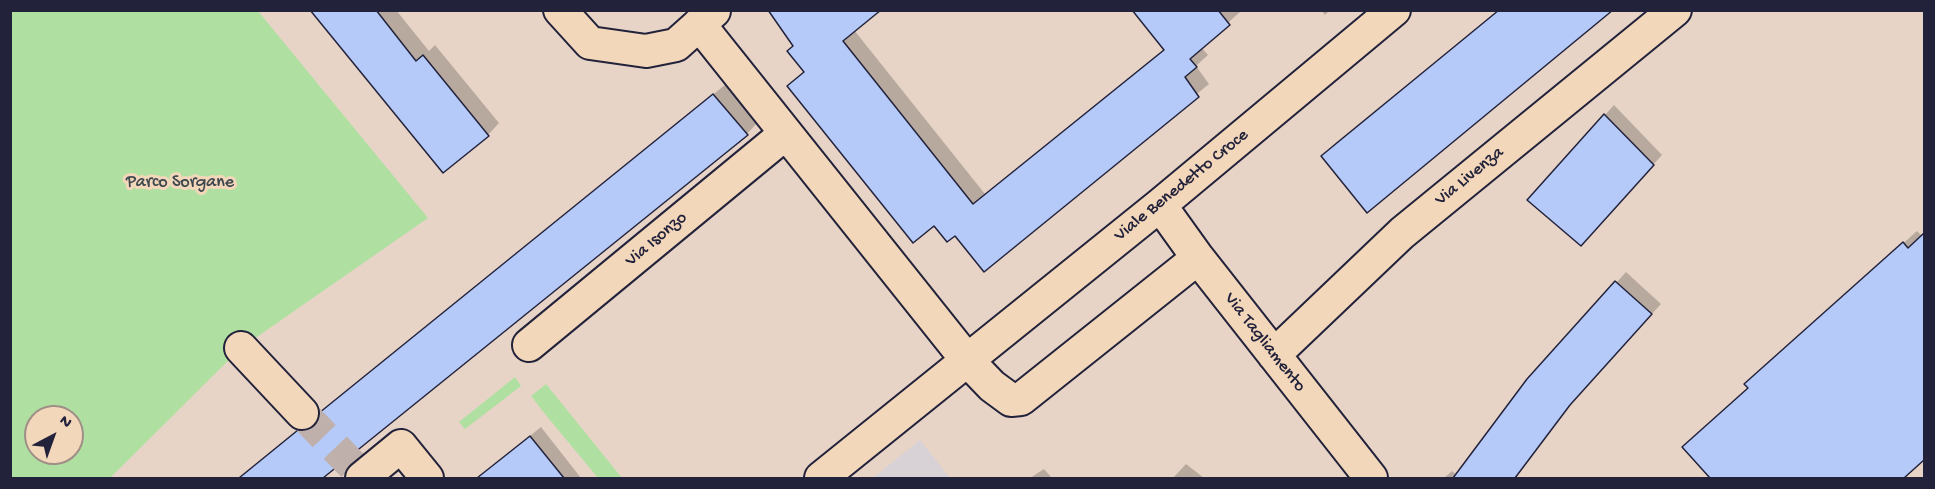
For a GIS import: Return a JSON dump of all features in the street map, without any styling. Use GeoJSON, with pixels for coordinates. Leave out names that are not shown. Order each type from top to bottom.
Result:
{"type":"FeatureCollection","features":[{"type":"Feature","properties":{"kind":"street"},"geometry":{"type":"LineString","coordinates":[[560,10],[590,43],[618,49],[646,51],[676,45],[707,17],[785,134],[967,360],[1001,394],[1011,400],[1021,399],[1198,258]]}},
{"type":"Feature","properties":{"kind":"street","name":"Viale Benedetto Croce"},"geometry":{"type":"LineString","coordinates":[[821,478],[1160,205],[1394,10]]}},
{"type":"Feature","properties":{"kind":"street","name":"Via Livenza"},"geometry":{"type":"LineString","coordinates":[[1274,355],[1402,233],[1675,10]]}},
{"type":"Feature","properties":{"kind":"street","name":"Via Isonzo"},"geometry":{"type":"LineString","coordinates":[[528,345],[785,134]]}},
{"type":"Feature","properties":{"kind":"street","name":"Via Tagliamento"},"geometry":{"type":"LineString","coordinates":[[1160,205],[1198,258],[1371,478]]}},
{"type":"Feature","properties":{"kind":"street"},"geometry":{"type":"LineString","coordinates":[[241,348],[302,413]]}},
{"type":"Feature","properties":{"kind":"street"},"geometry":{"type":"LineString","coordinates":[[361,475],[401,446],[427,478]]}},
{"type":"Feature","properties":{"kind":"shaded area"},"geometry":{"type":"Polygon","coordinates":[[[920,440],[950,478],[873,478],[920,440]]]}},
{"type":"Feature","properties":{"kind":"green space","name":"Parco Sorgane"},"geometry":{"type":"Polygon","coordinates":[[[10,11],[258,11],[428,218],[241,348],[110,478],[11,478],[10,11]]]}},
{"type":"Feature","properties":{"kind":"green space"},"geometry":{"type":"Polygon","coordinates":[[[515,377],[521,386],[465,429],[459,422],[515,377]]]}},
{"type":"Feature","properties":{"kind":"green space"},"geometry":{"type":"Polygon","coordinates":[[[546,384],[622,478],[598,478],[545,414],[531,396],[546,384]]]}},
{"type":"Feature","properties":{"kind":"building"},"geometry":{"type":"Polygon","coordinates":[[[310,10],[376,10],[416,61],[423,55],[489,136],[443,173],[310,10]]]}},
{"type":"Feature","properties":{"kind":"building"},"geometry":{"type":"Polygon","coordinates":[[[768,10],[881,10],[843,41],[973,204],[1164,50],[1132,10],[1218,10],[1230,25],[1190,59],[1197,67],[1185,77],[1199,97],[984,272],[955,236],[947,242],[934,226],[913,243],[787,86],[804,72],[787,51],[793,46],[768,10]]]}},
{"type":"Feature","properties":{"kind":"building"},"geometry":{"type":"Polygon","coordinates":[[[1499,10],[1613,10],[1367,213],[1321,156],[1499,10]]]}},
{"type":"Feature","properties":{"kind":"building"},"geometry":{"type":"Polygon","coordinates":[[[713,94],[748,135],[323,478],[239,478],[298,430],[314,426],[319,413],[713,94]]]}},
{"type":"Feature","properties":{"kind":"building"},"geometry":{"type":"Polygon","coordinates":[[[1604,114],[1654,165],[1581,246],[1527,200],[1604,114]]]}},
{"type":"Feature","properties":{"kind":"building"},"geometry":{"type":"Polygon","coordinates":[[[1924,233],[1924,460],[1904,478],[1710,478],[1682,447],[1748,388],[1744,384],[1903,242],[1908,248],[1924,233]]]}},
{"type":"Feature","properties":{"kind":"building"},"geometry":{"type":"Polygon","coordinates":[[[1615,281],[1652,314],[1570,405],[1515,478],[1453,478],[1527,379],[1615,281]]]}},
{"type":"Feature","properties":{"kind":"building"},"geometry":{"type":"Polygon","coordinates":[[[530,436],[564,478],[477,478],[530,436]]]}},
{"type":"Feature","properties":{"kind":"tunnel"},"geometry":{"type":"LineString","coordinates":[[302,413],[353,466]]}}]}
